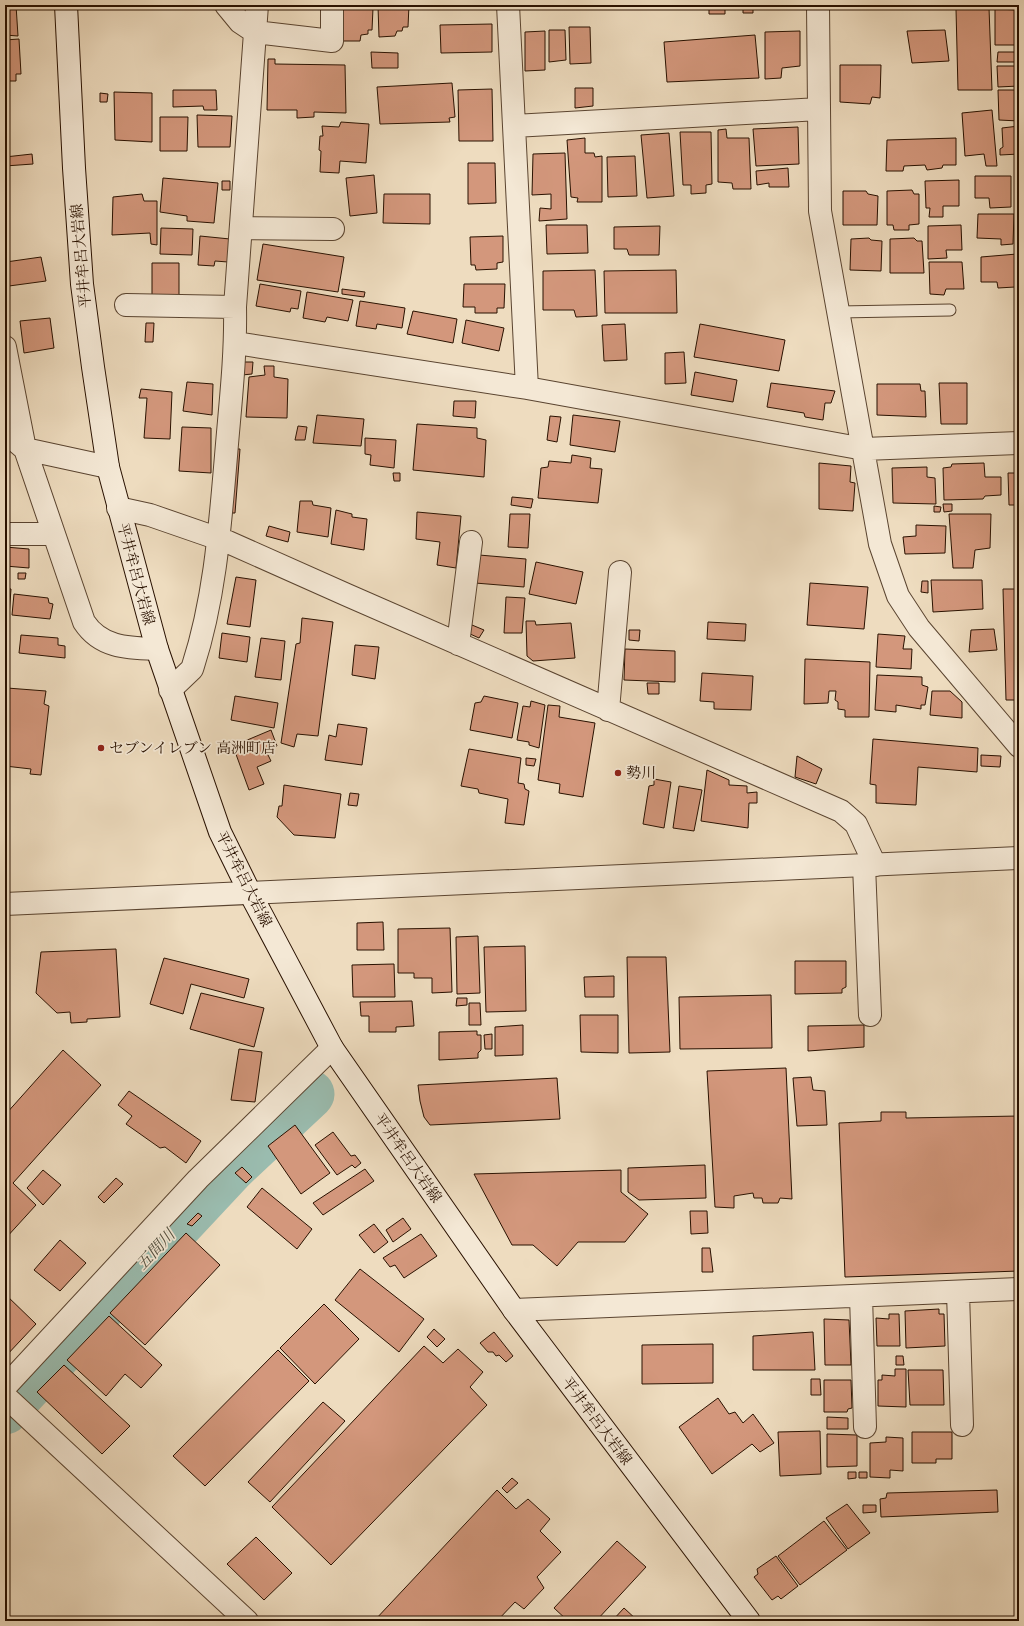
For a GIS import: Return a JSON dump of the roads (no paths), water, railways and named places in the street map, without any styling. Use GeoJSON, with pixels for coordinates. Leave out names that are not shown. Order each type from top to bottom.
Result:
{"type":"FeatureCollection","features":[{"type":"Feature","properties":{"kind":"street","name":"平井牟呂大岩線"},"geometry":{"type":"LineString","coordinates":[[66,5],[74,168],[82,284],[92,367],[108,467],[157,649],[220,832],[250,893],[332,1048],[514,1310],[749,1621]]}},
{"type":"Feature","properties":{"kind":"street"},"geometry":{"type":"LineString","coordinates":[[226,5],[240,22],[255,32],[332,41],[332,5]]}},
{"type":"Feature","properties":{"kind":"street"},"geometry":{"type":"LineString","coordinates":[[170,690],[192,669],[200,645],[219,539],[236,343],[235,307],[257,5]]}},
{"type":"Feature","properties":{"kind":"street"},"geometry":{"type":"LineString","coordinates":[[508,5],[527,388]]}},
{"type":"Feature","properties":{"kind":"street"},"geometry":{"type":"LineString","coordinates":[[818,5],[820,211],[880,544],[898,596],[919,628],[1019,746]]}},
{"type":"Feature","properties":{"kind":"street"},"geometry":{"type":"LineString","coordinates":[[514,126],[819,109]]}},
{"type":"Feature","properties":{"kind":"street"},"geometry":{"type":"LineString","coordinates":[[241,228],[333,229]]}},
{"type":"Feature","properties":{"kind":"street"},"geometry":{"type":"LineString","coordinates":[[126,305],[235,307]]}},
{"type":"Feature","properties":{"kind":"street"},"geometry":{"type":"LineString","coordinates":[[236,343],[527,388],[864,450],[1019,443]]}},
{"type":"Feature","properties":{"kind":"street"},"geometry":{"type":"LineString","coordinates":[[5,347],[25,449],[84,622],[91,633],[100,640],[129,648],[157,649]]}},
{"type":"Feature","properties":{"kind":"street"},"geometry":{"type":"LineString","coordinates":[[5,432],[25,449],[108,467]]}},
{"type":"Feature","properties":{"kind":"street"},"geometry":{"type":"LineString","coordinates":[[118,508],[150,515],[219,539],[841,811],[856,824],[870,865],[870,1015]]}},
{"type":"Feature","properties":{"kind":"street"},"geometry":{"type":"LineString","coordinates":[[5,534],[54,534]]}},
{"type":"Feature","properties":{"kind":"street"},"geometry":{"type":"LineString","coordinates":[[458,644],[471,542]]}},
{"type":"Feature","properties":{"kind":"street"},"geometry":{"type":"LineString","coordinates":[[608,710],[620,572]]}},
{"type":"Feature","properties":{"kind":"street"},"geometry":{"type":"LineString","coordinates":[[5,904],[1019,858]]}},
{"type":"Feature","properties":{"kind":"street"},"geometry":{"type":"LineString","coordinates":[[5,1387],[198,1179],[332,1048]]}},
{"type":"Feature","properties":{"kind":"street"},"geometry":{"type":"LineString","coordinates":[[514,1310],[1019,1289]]}},
{"type":"Feature","properties":{"kind":"street"},"geometry":{"type":"LineString","coordinates":[[958,1292],[962,1426]]}},
{"type":"Feature","properties":{"kind":"street"},"geometry":{"type":"LineString","coordinates":[[861,1296],[865,1427]]}},
{"type":"Feature","properties":{"kind":"street"},"geometry":{"type":"LineString","coordinates":[[5,1396],[247,1621]]}},
{"type":"Feature","properties":{"kind":"lane"},"geometry":{"type":"LineString","coordinates":[[839,312],[950,310]]}},
{"type":"Feature","properties":{"kind":"waterway","name":"五間川"},"geometry":{"type":"LineString","coordinates":[[5,1410],[232,1167],[310,1094]]}},
{"type":"Feature","properties":{"kind":"place","name":"セブンイレブン 高洲町店"},"geometry":{"type":"Point","coordinates":[101,748]}},
{"type":"Feature","properties":{"kind":"place","name":"勢川"},"geometry":{"type":"Point","coordinates":[618,773]}}]}
